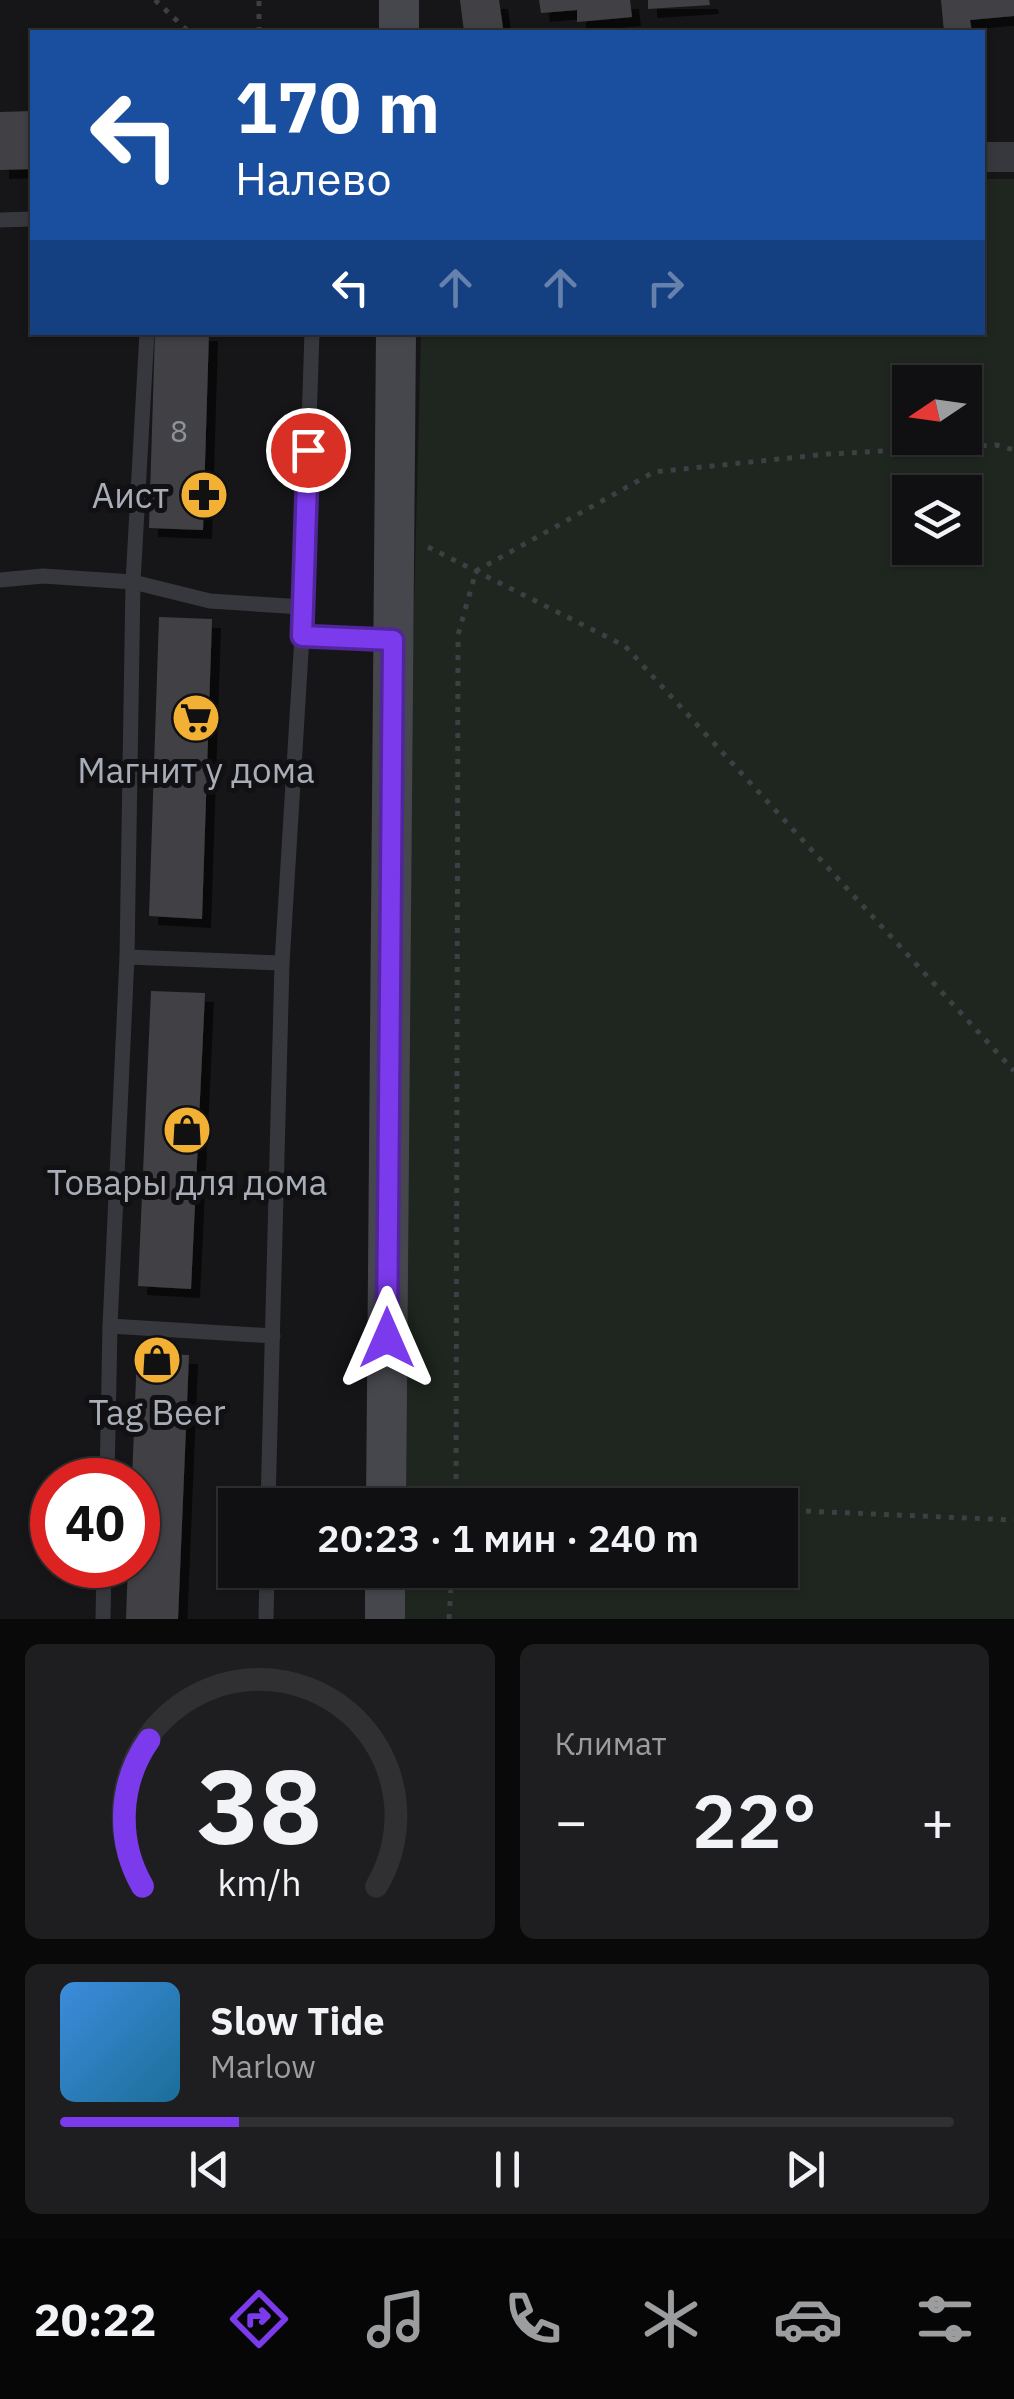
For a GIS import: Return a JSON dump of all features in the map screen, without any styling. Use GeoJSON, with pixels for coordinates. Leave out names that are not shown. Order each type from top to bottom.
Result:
{"type":"FeatureCollection","features":[{"type":"Feature","properties":{"kind":"street"},"geometry":{"type":"LineString","coordinates":[[399,0],[399,30]]}},
{"type":"Feature","properties":{"kind":"street"},"geometry":{"type":"LineString","coordinates":[[985,157],[1014,157]]}},
{"type":"Feature","properties":{"kind":"street"},"geometry":{"type":"LineString","coordinates":[[386,1488],[396,335]]}},
{"type":"Feature","properties":{"kind":"street"},"geometry":{"type":"LineString","coordinates":[[385,1588],[385,1619]]}},
{"type":"Feature","properties":{"kind":"lane"},"geometry":{"type":"LineString","coordinates":[[0,220],[30,219]]}},
{"type":"Feature","properties":{"kind":"lane"},"geometry":{"type":"LineString","coordinates":[[107,1458],[127,957],[133,582],[147,335]]}},
{"type":"Feature","properties":{"kind":"lane"},"geometry":{"type":"LineString","coordinates":[[269,1488],[282,964],[302,636],[312,335]]}},
{"type":"Feature","properties":{"kind":"lane"},"geometry":{"type":"LineString","coordinates":[[0,580],[43,576],[133,582],[210,600],[302,607]]}},
{"type":"Feature","properties":{"kind":"lane"},"geometry":{"type":"LineString","coordinates":[[302,636],[393,640]]}},
{"type":"Feature","properties":{"kind":"lane"},"geometry":{"type":"LineString","coordinates":[[127,957],[282,964]]}},
{"type":"Feature","properties":{"kind":"lane"},"geometry":{"type":"LineString","coordinates":[[110,1326],[273,1336]]}},
{"type":"Feature","properties":{"kind":"lane"},"geometry":{"type":"LineString","coordinates":[[103,1619],[104,1588]]}},
{"type":"Feature","properties":{"kind":"lane"},"geometry":{"type":"LineString","coordinates":[[266,1619],[267,1588]]}},
{"type":"Feature","properties":{"kind":"path"},"geometry":{"type":"LineString","coordinates":[[155,0],[187,30]]}},
{"type":"Feature","properties":{"kind":"path"},"geometry":{"type":"LineString","coordinates":[[259,0],[259,30]]}},
{"type":"Feature","properties":{"kind":"path"},"geometry":{"type":"LineString","coordinates":[[456,1488],[458,635],[476,571],[654,472],[828,454],[996,445],[1014,450]]}},
{"type":"Feature","properties":{"kind":"path"},"geometry":{"type":"LineString","coordinates":[[394,530],[624,646],[1014,1071]]}},
{"type":"Feature","properties":{"kind":"path"},"geometry":{"type":"LineString","coordinates":[[798,1511],[1014,1520]]}},
{"type":"Feature","properties":{"kind":"path"},"geometry":{"type":"LineString","coordinates":[[449,1619],[451,1588]]}},
{"type":"Feature","properties":{"kind":"shaded area"},"geometry":{"type":"Polygon","coordinates":[[[985,179],[1014,179],[1014,1619],[389,1619],[390,1588],[798,1588],[798,1488],[391,1488],[421,335],[985,335],[985,179]]]}},
{"type":"Feature","properties":{"kind":"building"},"geometry":{"type":"Polygon","coordinates":[[[460,0],[499,0],[503,28],[464,30],[460,0]]]}},
{"type":"Feature","properties":{"kind":"building"},"geometry":{"type":"Polygon","coordinates":[[[539,0],[630,0],[632,17],[577,22],[577,10],[541,13],[539,0]]]}},
{"type":"Feature","properties":{"kind":"building"},"geometry":{"type":"Polygon","coordinates":[[[648,0],[709,0],[710,5],[648,9],[648,0]]]}},
{"type":"Feature","properties":{"kind":"building"},"geometry":{"type":"Polygon","coordinates":[[[941,0],[1014,0],[1014,16],[970,20],[972,30],[944,30],[941,0]]]}},
{"type":"Feature","properties":{"kind":"building"},"geometry":{"type":"Polygon","coordinates":[[[30,111],[30,169],[0,170],[0,112],[30,111]]]}},
{"type":"Feature","properties":{"kind":"building"},"geometry":{"type":"Polygon","coordinates":[[[155,335],[209,335],[203,530],[149,528],[155,335]]]}},
{"type":"Feature","properties":{"kind":"building"},"geometry":{"type":"Polygon","coordinates":[[[159,617],[212,619],[202,919],[149,916],[159,617]]]}},
{"type":"Feature","properties":{"kind":"building"},"geometry":{"type":"Polygon","coordinates":[[[151,991],[205,993],[191,1289],[138,1286],[151,991]]]}},
{"type":"Feature","properties":{"kind":"building"},"geometry":{"type":"Polygon","coordinates":[[[137,1353],[189,1355],[178,1619],[126,1619],[127,1588],[160,1588],[160,1458],[133,1458],[137,1353]]]}},
{"type":"Feature","properties":{"kind":"place","name":"Аист"},"geometry":{"type":"Point","coordinates":[204,495]}},
{"type":"Feature","properties":{"kind":"place","name":"Магнит у дома"},"geometry":{"type":"Point","coordinates":[196,718]}},
{"type":"Feature","properties":{"kind":"place","name":"Товары для дома"},"geometry":{"type":"Point","coordinates":[187,1130]}},
{"type":"Feature","properties":{"kind":"place","name":"Tag Beer"},"geometry":{"type":"Point","coordinates":[157,1360]}},
{"type":"Feature","properties":{"kind":"route"},"geometry":{"type":"LineString","coordinates":[[308,450],[302,636],[393,640],[387,1338]]}}]}
